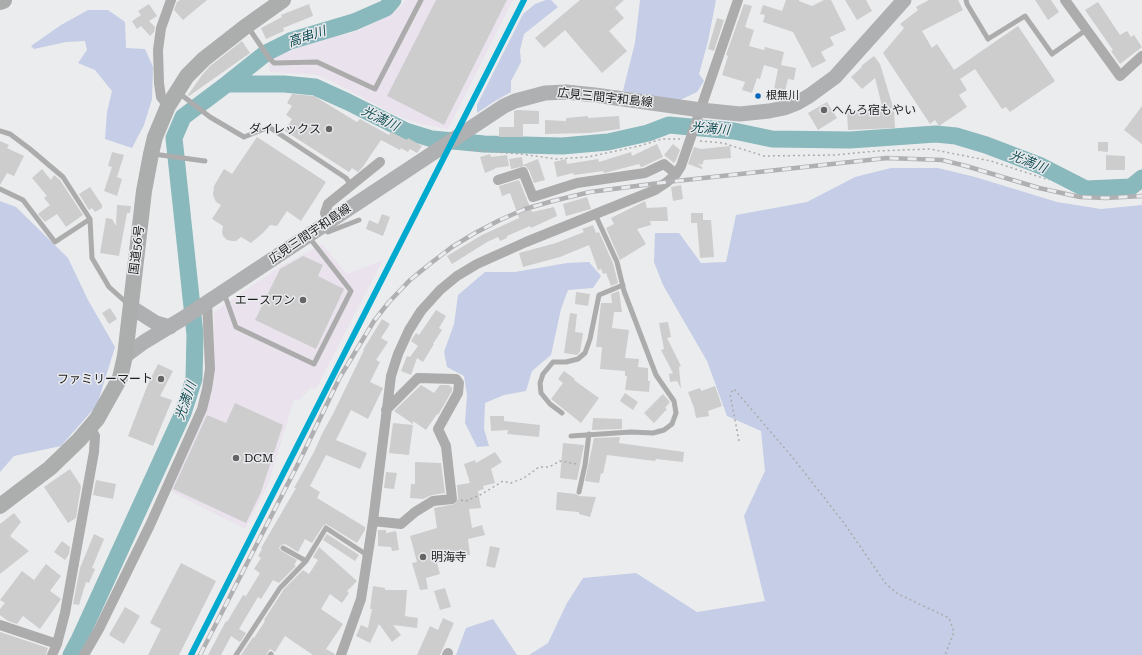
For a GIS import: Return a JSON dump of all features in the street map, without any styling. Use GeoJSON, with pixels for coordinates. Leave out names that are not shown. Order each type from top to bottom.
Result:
{"type":"FeatureCollection","features":[{"type":"Feature","properties":{"kind":"highway","name":"国道56号"},"geometry":{"type":"LineString","coordinates":[[0,506],[50,468],[90,427],[97,419],[120,378],[125,356],[144,191],[158,155],[155,137],[168,106],[182,95],[187,76],[204,59],[283,0]]}},
{"type":"Feature","properties":{"kind":"main road","name":"広見三間宇和島線"},"geometry":{"type":"LineString","coordinates":[[176,323],[491,114],[515,101],[545,93],[559,92],[595,95],[698,116],[753,114],[769,111],[797,103],[822,87],[834,77],[904,0]]}},
{"type":"Feature","properties":{"kind":"main road"},"geometry":{"type":"LineString","coordinates":[[131,307],[156,323],[176,323]]}},
{"type":"Feature","properties":{"kind":"main road"},"geometry":{"type":"LineString","coordinates":[[125,356],[144,342],[176,323]]}},
{"type":"Feature","properties":{"kind":"street"},"geometry":{"type":"LineString","coordinates":[[168,106],[161,98],[158,83],[158,50],[161,28],[171,0]]}},
{"type":"Feature","properties":{"kind":"street"},"geometry":{"type":"LineString","coordinates":[[341,655],[361,599],[373,521],[391,376],[404,339],[422,311],[440,290],[457,276],[477,264],[539,236],[655,190],[676,174],[681,166],[738,0]]}},
{"type":"Feature","properties":{"kind":"street"},"geometry":{"type":"LineString","coordinates":[[1065,0],[1120,76],[1142,56]]}},
{"type":"Feature","properties":{"kind":"street"},"geometry":{"type":"LineString","coordinates":[[324,224],[328,204],[380,162]]}},
{"type":"Feature","properties":{"kind":"street"},"geometry":{"type":"LineString","coordinates":[[498,180],[524,172],[533,197],[576,183],[645,173],[664,164],[676,174]]}},
{"type":"Feature","properties":{"kind":"street"},"geometry":{"type":"LineString","coordinates":[[84,655],[99,629],[150,525],[202,409],[208,389],[210,369],[206,303]]}},
{"type":"Feature","properties":{"kind":"street"},"geometry":{"type":"LineString","coordinates":[[373,521],[401,524],[415,512],[433,501],[452,499],[446,446],[438,429],[458,393],[459,383],[456,379],[418,378],[386,410]]}},
{"type":"Feature","properties":{"kind":"street"},"geometry":{"type":"LineString","coordinates":[[52,655],[57,644],[65,613],[94,452],[96,436],[90,427]]}},
{"type":"Feature","properties":{"kind":"street"},"geometry":{"type":"LineString","coordinates":[[0,625],[57,644]]}},
{"type":"Feature","properties":{"kind":"lane"},"geometry":{"type":"LineString","coordinates":[[247,26],[262,49],[274,63],[317,62],[375,88],[421,0]]}},
{"type":"Feature","properties":{"kind":"lane"},"geometry":{"type":"LineString","coordinates":[[966,0],[988,39],[1026,16],[1052,54],[1086,30]]}},
{"type":"Feature","properties":{"kind":"lane"},"geometry":{"type":"LineString","coordinates":[[182,95],[206,114],[244,137],[269,127],[346,178],[351,185]]}},
{"type":"Feature","properties":{"kind":"lane"},"geometry":{"type":"LineString","coordinates":[[0,130],[10,134],[63,176],[90,219],[92,258],[109,287],[131,307]]}},
{"type":"Feature","properties":{"kind":"lane"},"geometry":{"type":"LineString","coordinates":[[158,155],[205,161]]}},
{"type":"Feature","properties":{"kind":"lane"},"geometry":{"type":"LineString","coordinates":[[0,189],[22,200],[55,242],[90,219]]}},
{"type":"Feature","properties":{"kind":"lane"},"geometry":{"type":"LineString","coordinates":[[571,436],[631,432],[653,433],[664,430],[672,424],[676,413],[674,401],[656,375],[623,285],[617,262],[595,214]]}},
{"type":"Feature","properties":{"kind":"lane"},"geometry":{"type":"LineString","coordinates":[[324,224],[328,232],[359,220]]}},
{"type":"Feature","properties":{"kind":"lane"},"geometry":{"type":"LineString","coordinates":[[224,291],[236,327],[314,364],[351,291],[308,236]]}},
{"type":"Feature","properties":{"kind":"lane"},"geometry":{"type":"LineString","coordinates":[[562,413],[550,404],[541,393],[540,383],[543,374],[553,362],[566,362],[578,359],[585,353],[590,339],[599,295],[623,285]]}},
{"type":"Feature","properties":{"kind":"lane"},"geometry":{"type":"LineString","coordinates":[[579,492],[585,465],[589,434]]}},
{"type":"Feature","properties":{"kind":"lane"},"geometry":{"type":"LineString","coordinates":[[236,655],[280,588],[306,561],[326,528],[367,554]]}},
{"type":"Feature","properties":{"kind":"lane"},"geometry":{"type":"LineString","coordinates":[[283,548],[306,561]]}},
{"type":"Feature","properties":{"kind":"path"},"geometry":{"type":"LineString","coordinates":[[471,150],[521,154],[556,159],[588,157],[639,146],[662,139],[691,137],[723,143],[764,156],[834,155],[877,151],[930,149],[991,161],[1050,180]]}},
{"type":"Feature","properties":{"kind":"path"},"geometry":{"type":"LineString","coordinates":[[739,441],[730,394],[734,389],[793,458],[844,523],[886,584],[898,594],[950,618],[954,632],[945,655]]}},
{"type":"Feature","properties":{"kind":"path"},"geometry":{"type":"LineString","coordinates":[[452,499],[466,501],[482,494],[503,481],[511,484],[524,478],[539,467],[549,467],[560,461],[585,465]]}},
{"type":"Feature","properties":{"kind":"shaded area"},"geometry":{"type":"Polygon","coordinates":[[[405,0],[513,0],[448,129],[420,124],[395,115],[317,75],[270,72],[268,61],[287,50],[315,40],[352,33],[383,19],[403,4],[405,0]]]}},
{"type":"Feature","properties":{"kind":"shaded area"},"geometry":{"type":"Polygon","coordinates":[[[546,0],[551,0],[558,7],[524,34],[520,50],[521,62],[511,81],[511,92],[477,113],[477,105],[523,14],[535,4],[546,0]]]}},
{"type":"Feature","properties":{"kind":"shaded area"},"geometry":{"type":"Polygon","coordinates":[[[640,0],[716,0],[708,41],[699,74],[704,81],[697,92],[678,101],[623,91],[635,43],[640,0]]]}},
{"type":"Feature","properties":{"kind":"shaded area"},"geometry":{"type":"Polygon","coordinates":[[[88,10],[108,10],[125,22],[126,48],[145,49],[153,67],[152,99],[144,125],[132,148],[105,139],[107,112],[112,91],[95,70],[78,63],[87,50],[85,41],[66,42],[34,49],[31,46],[61,25],[88,10]]]}},
{"type":"Feature","properties":{"kind":"shaded area"},"geometry":{"type":"Polygon","coordinates":[[[891,168],[938,168],[975,177],[1057,202],[1101,209],[1142,205],[1142,655],[529,655],[548,643],[567,603],[583,578],[636,573],[697,612],[765,601],[744,516],[765,471],[761,431],[727,416],[707,361],[663,285],[654,262],[655,233],[679,233],[701,263],[726,262],[736,215],[807,202],[855,177],[891,168]]]}},
{"type":"Feature","properties":{"kind":"shaded area"},"geometry":{"type":"Polygon","coordinates":[[[0,201],[16,207],[68,258],[88,300],[115,347],[97,405],[61,446],[14,456],[0,472],[0,201]]]}},
{"type":"Feature","properties":{"kind":"shaded area"},"geometry":{"type":"Polygon","coordinates":[[[322,244],[347,274],[383,260],[316,389],[311,388],[299,401],[294,400],[268,485],[245,529],[170,491],[212,394],[214,371],[214,312],[281,266],[322,244]]]}},
{"type":"Feature","properties":{"kind":"shaded area"},"geometry":{"type":"Polygon","coordinates":[[[589,262],[601,276],[593,288],[568,290],[561,309],[551,355],[532,371],[526,391],[504,395],[485,403],[484,429],[489,446],[477,447],[465,423],[467,395],[464,376],[447,367],[444,352],[454,324],[458,295],[485,272],[515,272],[567,263],[589,262]]]}},
{"type":"Feature","properties":{"kind":"shaded area"},"geometry":{"type":"Polygon","coordinates":[[[493,619],[517,655],[456,655],[466,628],[493,619]]]}},
{"type":"Feature","properties":{"kind":"building"},"geometry":{"type":"Polygon","coordinates":[[[180,0],[207,0],[183,20],[174,10],[177,2],[180,0]]]}},
{"type":"Feature","properties":{"kind":"building"},"geometry":{"type":"Polygon","coordinates":[[[436,0],[507,0],[444,125],[387,96],[436,0]]]}},
{"type":"Feature","properties":{"kind":"building"},"geometry":{"type":"Polygon","coordinates":[[[580,0],[624,0],[615,8],[624,18],[609,31],[627,51],[602,73],[565,30],[544,48],[535,38],[580,0]]]}},
{"type":"Feature","properties":{"kind":"building"},"geometry":{"type":"Polygon","coordinates":[[[786,0],[799,0],[812,6],[824,0],[831,0],[846,30],[830,37],[834,45],[821,52],[826,61],[812,68],[793,32],[763,22],[765,15],[760,14],[763,5],[782,11],[786,0]]]}},
{"type":"Feature","properties":{"kind":"building"},"geometry":{"type":"Polygon","coordinates":[[[845,0],[866,0],[872,11],[857,20],[845,0]]]}},
{"type":"Feature","properties":{"kind":"building"},"geometry":{"type":"Polygon","coordinates":[[[929,0],[958,0],[963,10],[922,31],[932,48],[937,44],[954,70],[1018,26],[1055,81],[1010,112],[1006,107],[1002,109],[975,69],[960,79],[967,90],[959,95],[967,107],[939,126],[935,120],[930,124],[883,53],[904,28],[900,24],[918,10],[916,7],[929,0]]]}},
{"type":"Feature","properties":{"kind":"building"},"geometry":{"type":"Polygon","coordinates":[[[1035,0],[1051,0],[1059,12],[1048,20],[1035,0]]]}},
{"type":"Feature","properties":{"kind":"building"},"geometry":{"type":"Polygon","coordinates":[[[1098,2],[1120,35],[1127,31],[1131,37],[1134,35],[1142,47],[1120,64],[1111,51],[1113,50],[1085,10],[1098,2]]]}},
{"type":"Feature","properties":{"kind":"building"},"geometry":{"type":"Polygon","coordinates":[[[149,4],[157,16],[149,21],[155,27],[154,32],[150,36],[141,26],[137,29],[132,21],[141,15],[138,11],[149,4]]]}},
{"type":"Feature","properties":{"kind":"building"},"geometry":{"type":"Polygon","coordinates":[[[309,4],[313,16],[283,28],[284,31],[266,39],[261,28],[282,17],[281,15],[309,4]]]}},
{"type":"Feature","properties":{"kind":"building"},"geometry":{"type":"Polygon","coordinates":[[[744,4],[752,6],[745,27],[754,30],[749,46],[764,50],[765,47],[784,52],[781,65],[796,68],[794,80],[788,79],[785,91],[774,89],[778,69],[764,65],[760,79],[757,78],[752,93],[742,90],[745,82],[722,75],[728,56],[726,55],[744,4]]]}},
{"type":"Feature","properties":{"kind":"building"},"geometry":{"type":"Polygon","coordinates":[[[717,18],[724,20],[714,51],[708,49],[717,18]]]}},
{"type":"Feature","properties":{"kind":"building"},"geometry":{"type":"Polygon","coordinates":[[[242,41],[250,53],[189,96],[188,95],[202,75],[210,66],[242,41]]]}},
{"type":"Feature","properties":{"kind":"building"},"geometry":{"type":"Polygon","coordinates":[[[874,56],[880,64],[894,110],[895,128],[848,130],[847,112],[883,110],[875,78],[862,89],[851,77],[862,67],[861,66],[874,56]]]}},
{"type":"Feature","properties":{"kind":"building"},"geometry":{"type":"Polygon","coordinates":[[[292,94],[314,96],[357,122],[360,119],[389,135],[391,132],[407,140],[408,138],[422,146],[417,153],[410,149],[408,152],[401,148],[400,150],[381,140],[358,172],[352,168],[349,172],[285,131],[292,119],[286,115],[292,106],[287,103],[292,94]]]}},
{"type":"Feature","properties":{"kind":"building"},"geometry":{"type":"Polygon","coordinates":[[[827,102],[837,118],[818,130],[808,113],[827,102]]]}},
{"type":"Feature","properties":{"kind":"building"},"geometry":{"type":"Polygon","coordinates":[[[1142,106],[1142,144],[1124,130],[1142,106]]]}},
{"type":"Feature","properties":{"kind":"building"},"geometry":{"type":"Polygon","coordinates":[[[514,111],[539,111],[539,124],[523,124],[523,137],[499,137],[499,127],[514,127],[514,111]]]}},
{"type":"Feature","properties":{"kind":"building"},"geometry":{"type":"Polygon","coordinates":[[[588,116],[588,118],[619,116],[620,129],[589,133],[545,134],[545,120],[566,121],[566,118],[588,116]]]}},
{"type":"Feature","properties":{"kind":"building"},"geometry":{"type":"Polygon","coordinates":[[[257,137],[326,182],[301,221],[287,211],[277,226],[270,225],[251,243],[241,237],[236,241],[227,240],[223,236],[223,226],[212,219],[221,205],[216,202],[213,195],[214,186],[224,169],[232,174],[257,137]]]}},
{"type":"Feature","properties":{"kind":"building"},"geometry":{"type":"Polygon","coordinates":[[[0,141],[9,145],[7,148],[24,156],[14,176],[7,173],[0,185],[0,141]]]}},
{"type":"Feature","properties":{"kind":"building"},"geometry":{"type":"Polygon","coordinates":[[[1098,142],[1108,142],[1108,152],[1098,151],[1098,142]]]}},
{"type":"Feature","properties":{"kind":"building"},"geometry":{"type":"Polygon","coordinates":[[[657,144],[663,157],[642,167],[639,164],[604,173],[603,171],[574,175],[573,173],[557,177],[554,162],[566,159],[567,164],[598,159],[599,162],[631,152],[632,156],[657,144]]]}},
{"type":"Feature","properties":{"kind":"building"},"geometry":{"type":"Polygon","coordinates":[[[673,144],[680,150],[674,163],[664,155],[673,144]]]}},
{"type":"Feature","properties":{"kind":"building"},"geometry":{"type":"Polygon","coordinates":[[[730,146],[731,158],[704,160],[702,165],[697,163],[703,168],[702,169],[688,164],[694,147],[701,149],[730,146]]]}},
{"type":"Feature","properties":{"kind":"building"},"geometry":{"type":"Polygon","coordinates":[[[112,152],[124,155],[117,177],[122,179],[117,196],[104,191],[112,167],[108,166],[112,152]]]}},
{"type":"Feature","properties":{"kind":"building"},"geometry":{"type":"Polygon","coordinates":[[[490,154],[491,157],[507,155],[509,166],[495,168],[485,173],[480,157],[490,154]]]}},
{"type":"Feature","properties":{"kind":"building"},"geometry":{"type":"Polygon","coordinates":[[[1106,155],[1125,156],[1125,170],[1106,170],[1106,155]]]}},
{"type":"Feature","properties":{"kind":"building"},"geometry":{"type":"Polygon","coordinates":[[[522,157],[523,165],[538,159],[545,180],[534,183],[529,170],[525,166],[511,169],[509,159],[522,157]]]}},
{"type":"Feature","properties":{"kind":"building"},"geometry":{"type":"Polygon","coordinates":[[[42,169],[51,180],[54,175],[60,180],[83,215],[66,227],[57,214],[45,222],[38,214],[50,205],[44,198],[47,196],[32,178],[42,169]]]}},
{"type":"Feature","properties":{"kind":"building"},"geometry":{"type":"Polygon","coordinates":[[[519,180],[532,212],[554,207],[557,216],[531,228],[530,226],[507,236],[507,238],[500,241],[498,237],[487,242],[452,264],[447,256],[482,235],[519,218],[510,193],[502,196],[499,186],[519,180]]]}},
{"type":"Feature","properties":{"kind":"building"},"geometry":{"type":"Polygon","coordinates":[[[681,185],[683,199],[673,201],[671,187],[681,185]]]}},
{"type":"Feature","properties":{"kind":"building"},"geometry":{"type":"Polygon","coordinates":[[[90,187],[102,205],[102,208],[95,212],[92,208],[89,210],[79,194],[90,187]]]}},
{"type":"Feature","properties":{"kind":"building"},"geometry":{"type":"Polygon","coordinates":[[[587,197],[591,209],[566,216],[563,204],[587,197]]]}},
{"type":"Feature","properties":{"kind":"building"},"geometry":{"type":"Polygon","coordinates":[[[645,201],[647,208],[667,207],[668,221],[650,221],[651,225],[637,229],[646,244],[620,260],[606,228],[614,224],[611,218],[645,201]]]}},
{"type":"Feature","properties":{"kind":"building"},"geometry":{"type":"Polygon","coordinates":[[[117,205],[131,206],[130,213],[127,213],[119,256],[100,253],[106,218],[112,219],[116,226],[117,205]]]}},
{"type":"Feature","properties":{"kind":"building"},"geometry":{"type":"Polygon","coordinates":[[[691,213],[703,213],[703,220],[711,220],[714,257],[700,258],[697,223],[691,223],[691,213]]]}},
{"type":"Feature","properties":{"kind":"building"},"geometry":{"type":"Polygon","coordinates":[[[382,214],[390,217],[383,236],[366,229],[369,220],[378,224],[382,214]]]}},
{"type":"Feature","properties":{"kind":"building"},"geometry":{"type":"Polygon","coordinates":[[[593,225],[596,233],[599,232],[613,263],[618,283],[611,286],[606,273],[603,274],[601,269],[598,270],[589,245],[560,257],[523,267],[519,253],[556,243],[584,232],[582,229],[593,225]]]}},
{"type":"Feature","properties":{"kind":"building"},"geometry":{"type":"Polygon","coordinates":[[[303,256],[323,265],[318,276],[344,289],[316,349],[255,320],[280,269],[303,256]]]}},
{"type":"Feature","properties":{"kind":"building"},"geometry":{"type":"Polygon","coordinates":[[[619,291],[622,312],[614,312],[612,328],[629,330],[625,358],[639,359],[638,367],[648,368],[648,381],[650,381],[649,392],[625,390],[627,376],[625,376],[625,371],[600,369],[602,347],[596,347],[601,303],[612,303],[611,294],[619,291]]]}},
{"type":"Feature","properties":{"kind":"building"},"geometry":{"type":"Polygon","coordinates":[[[576,292],[590,294],[588,306],[575,304],[576,292]]]}},
{"type":"Feature","properties":{"kind":"building"},"geometry":{"type":"Polygon","coordinates":[[[110,308],[117,319],[109,324],[102,313],[110,308]]]}},
{"type":"Feature","properties":{"kind":"building"},"geometry":{"type":"Polygon","coordinates":[[[436,310],[446,316],[439,328],[442,330],[434,344],[423,362],[417,358],[411,375],[401,371],[407,356],[410,357],[418,346],[411,341],[416,333],[419,335],[436,310]]]}},
{"type":"Feature","properties":{"kind":"building"},"geometry":{"type":"Polygon","coordinates":[[[570,313],[577,314],[575,332],[583,333],[580,352],[577,355],[564,353],[570,313]]]}},
{"type":"Feature","properties":{"kind":"building"},"geometry":{"type":"Polygon","coordinates":[[[382,319],[390,324],[381,338],[388,342],[376,360],[380,362],[370,382],[383,388],[368,419],[351,410],[336,440],[367,453],[360,469],[326,455],[310,486],[320,492],[317,498],[365,527],[365,530],[357,543],[326,524],[323,526],[312,543],[305,539],[298,552],[285,544],[281,545],[279,548],[280,550],[297,560],[294,565],[296,566],[279,583],[273,580],[261,599],[258,597],[239,629],[246,633],[240,642],[231,636],[221,655],[208,655],[226,621],[227,622],[243,595],[246,596],[260,573],[254,569],[261,558],[258,556],[262,549],[261,548],[296,488],[294,488],[334,412],[363,350],[382,319]]]}},
{"type":"Feature","properties":{"kind":"building"},"geometry":{"type":"Polygon","coordinates":[[[668,322],[671,337],[667,338],[681,366],[679,367],[681,389],[677,381],[670,382],[669,374],[673,373],[661,350],[664,349],[659,323],[668,322]]]}},
{"type":"Feature","properties":{"kind":"building"},"geometry":{"type":"Polygon","coordinates":[[[158,364],[173,371],[160,396],[172,400],[153,446],[128,436],[148,384],[158,364]]]}},
{"type":"Feature","properties":{"kind":"building"},"geometry":{"type":"Polygon","coordinates":[[[564,371],[599,398],[581,423],[551,399],[563,383],[558,379],[564,371]]]}},
{"type":"Feature","properties":{"kind":"building"},"geometry":{"type":"Polygon","coordinates":[[[421,385],[434,393],[440,385],[449,385],[452,388],[452,391],[438,415],[437,414],[426,430],[413,421],[413,424],[394,411],[421,385]]]}},
{"type":"Feature","properties":{"kind":"building"},"geometry":{"type":"Polygon","coordinates":[[[715,386],[722,406],[708,411],[709,416],[696,418],[688,392],[700,388],[701,391],[715,386]]]}},
{"type":"Feature","properties":{"kind":"building"},"geometry":{"type":"Polygon","coordinates":[[[625,393],[638,402],[633,410],[620,401],[625,393]]]}},
{"type":"Feature","properties":{"kind":"building"},"geometry":{"type":"Polygon","coordinates":[[[663,394],[670,402],[665,408],[667,409],[654,423],[644,413],[663,394]]]}},
{"type":"Feature","properties":{"kind":"building"},"geometry":{"type":"Polygon","coordinates":[[[235,403],[283,425],[261,492],[246,523],[173,489],[207,415],[226,423],[235,403]]]}},
{"type":"Feature","properties":{"kind":"building"},"geometry":{"type":"Polygon","coordinates":[[[490,416],[504,416],[504,421],[540,425],[539,437],[507,434],[508,430],[491,431],[490,416]]]}},
{"type":"Feature","properties":{"kind":"building"},"geometry":{"type":"Polygon","coordinates":[[[593,418],[622,419],[622,429],[592,430],[593,418]]]}},
{"type":"Feature","properties":{"kind":"building"},"geometry":{"type":"Polygon","coordinates":[[[393,423],[413,425],[409,455],[389,453],[393,423]]]}},
{"type":"Feature","properties":{"kind":"building"},"geometry":{"type":"Polygon","coordinates":[[[620,437],[619,443],[684,452],[683,462],[656,459],[655,461],[607,455],[603,474],[601,473],[599,483],[585,481],[594,438],[620,437]]]}},
{"type":"Feature","properties":{"kind":"building"},"geometry":{"type":"Polygon","coordinates":[[[563,443],[584,445],[577,480],[560,478],[563,443]]]}},
{"type":"Feature","properties":{"kind":"building"},"geometry":{"type":"Polygon","coordinates":[[[495,452],[502,462],[491,469],[495,483],[483,486],[484,489],[478,491],[481,508],[469,509],[472,528],[482,525],[485,535],[468,539],[470,555],[452,557],[453,560],[437,563],[440,574],[426,578],[428,589],[420,590],[412,563],[417,562],[410,536],[437,528],[434,508],[455,504],[458,499],[457,485],[470,483],[464,464],[475,460],[476,463],[495,452]]]}},
{"type":"Feature","properties":{"kind":"building"},"geometry":{"type":"Polygon","coordinates":[[[415,462],[441,463],[445,493],[432,495],[423,499],[410,498],[411,484],[415,484],[415,462]]]}},
{"type":"Feature","properties":{"kind":"building"},"geometry":{"type":"Polygon","coordinates":[[[70,469],[81,486],[76,518],[68,523],[44,487],[70,469]]]}},
{"type":"Feature","properties":{"kind":"building"},"geometry":{"type":"Polygon","coordinates":[[[386,472],[397,473],[394,489],[384,488],[386,472]]]}},
{"type":"Feature","properties":{"kind":"building"},"geometry":{"type":"Polygon","coordinates":[[[96,480],[116,484],[113,499],[93,495],[96,480]]]}},
{"type":"Feature","properties":{"kind":"building"},"geometry":{"type":"Polygon","coordinates":[[[557,492],[596,497],[590,517],[579,514],[579,512],[556,510],[557,492]]]}},
{"type":"Feature","properties":{"kind":"building"},"geometry":{"type":"Polygon","coordinates":[[[14,513],[21,522],[10,536],[29,551],[0,574],[0,524],[14,513]]]}},
{"type":"Feature","properties":{"kind":"building"},"geometry":{"type":"Polygon","coordinates":[[[378,530],[386,530],[386,533],[396,531],[399,550],[392,551],[391,547],[378,546],[378,530]]]}},
{"type":"Feature","properties":{"kind":"building"},"geometry":{"type":"Polygon","coordinates":[[[94,534],[104,539],[92,568],[95,569],[89,583],[86,582],[79,605],[73,604],[80,568],[94,534]]]}},
{"type":"Feature","properties":{"kind":"building"},"geometry":{"type":"Polygon","coordinates":[[[327,534],[359,555],[355,561],[323,540],[327,534]]]}},
{"type":"Feature","properties":{"kind":"building"},"geometry":{"type":"Polygon","coordinates":[[[62,541],[70,547],[69,554],[65,560],[54,552],[62,541]]]}},
{"type":"Feature","properties":{"kind":"building"},"geometry":{"type":"Polygon","coordinates":[[[490,546],[500,548],[495,568],[486,566],[490,546]]]}},
{"type":"Feature","properties":{"kind":"building"},"geometry":{"type":"Polygon","coordinates":[[[319,547],[357,581],[347,591],[349,593],[342,603],[330,594],[321,609],[343,624],[326,649],[335,655],[313,655],[285,636],[275,652],[270,649],[266,655],[241,655],[253,637],[254,638],[284,589],[303,570],[309,574],[318,560],[313,557],[319,547]]]}},
{"type":"Feature","properties":{"kind":"building"},"geometry":{"type":"Polygon","coordinates":[[[181,563],[216,581],[179,655],[148,655],[161,629],[150,623],[181,563]]]}},
{"type":"Feature","properties":{"kind":"building"},"geometry":{"type":"Polygon","coordinates":[[[46,564],[61,576],[50,591],[61,599],[40,629],[23,616],[17,624],[8,621],[0,615],[0,609],[5,603],[0,600],[22,571],[34,580],[46,564]]]}},
{"type":"Feature","properties":{"kind":"building"},"geometry":{"type":"Polygon","coordinates":[[[373,586],[385,588],[385,590],[407,590],[405,616],[418,618],[417,628],[393,625],[401,635],[392,642],[379,624],[370,643],[356,636],[361,625],[368,628],[372,609],[370,609],[373,586]]]}},
{"type":"Feature","properties":{"kind":"building"},"geometry":{"type":"Polygon","coordinates":[[[445,588],[451,607],[440,610],[434,591],[445,588]]]}},
{"type":"Feature","properties":{"kind":"building"},"geometry":{"type":"Polygon","coordinates":[[[125,607],[140,616],[124,644],[109,635],[125,607]]]}},
{"type":"Feature","properties":{"kind":"building"},"geometry":{"type":"Polygon","coordinates":[[[443,618],[454,623],[440,655],[417,655],[430,626],[438,630],[443,618]]]}},
{"type":"Feature","properties":{"kind":"building"},"geometry":{"type":"Polygon","coordinates":[[[0,632],[48,648],[46,655],[0,655],[0,632]]]}},
{"type":"Feature","properties":{"kind":"waterway","name":"光満川"},"geometry":{"type":"LineString","coordinates":[[71,655],[183,413],[194,379],[195,335],[174,138],[183,117],[266,53],[290,41],[354,22],[386,8],[393,0]]}},
{"type":"Feature","properties":{"kind":"waterway","name":"光満川"},"geometry":{"type":"LineString","coordinates":[[227,84],[284,84],[315,87],[406,131],[432,139],[484,144],[562,146],[608,142],[648,133],[669,125],[734,131],[772,139],[850,140],[936,134],[956,136],[986,145],[1041,166],[1086,189],[1131,187],[1142,178]]}},
{"type":"Feature","properties":{"kind":"railway"},"geometry":{"type":"LineString","coordinates":[[200,655],[299,462],[340,377],[374,321],[389,302],[410,280],[431,263],[452,247],[500,220],[525,209],[590,192],[887,158],[942,160],[1039,188],[1080,197],[1106,198],[1142,196]]}},
{"type":"Feature","properties":{"kind":"transit line"},"geometry":{"type":"LineString","coordinates":[[191,655],[524,0]]}},
{"type":"Feature","properties":{"kind":"place","name":"根無川"},"geometry":{"type":"Point","coordinates":[758,96]}},
{"type":"Feature","properties":{"kind":"place","name":"へんろ宿もやい"},"geometry":{"type":"Point","coordinates":[824,110]}},
{"type":"Feature","properties":{"kind":"place","name":"ダイレックス"},"geometry":{"type":"Point","coordinates":[329,129]}},
{"type":"Feature","properties":{"kind":"place","name":"エースワン"},"geometry":{"type":"Point","coordinates":[303,300]}},
{"type":"Feature","properties":{"kind":"place","name":"ファミリーマート"},"geometry":{"type":"Point","coordinates":[161,379]}},
{"type":"Feature","properties":{"kind":"place","name":"DCM"},"geometry":{"type":"Point","coordinates":[236,458]}},
{"type":"Feature","properties":{"kind":"place","name":"明海寺"},"geometry":{"type":"Point","coordinates":[423,557]}},
{"type":"Feature","properties":{"kind":"water label","name":"高串川"},"geometry":{"type":"Point","coordinates":[307,37]}}]}
